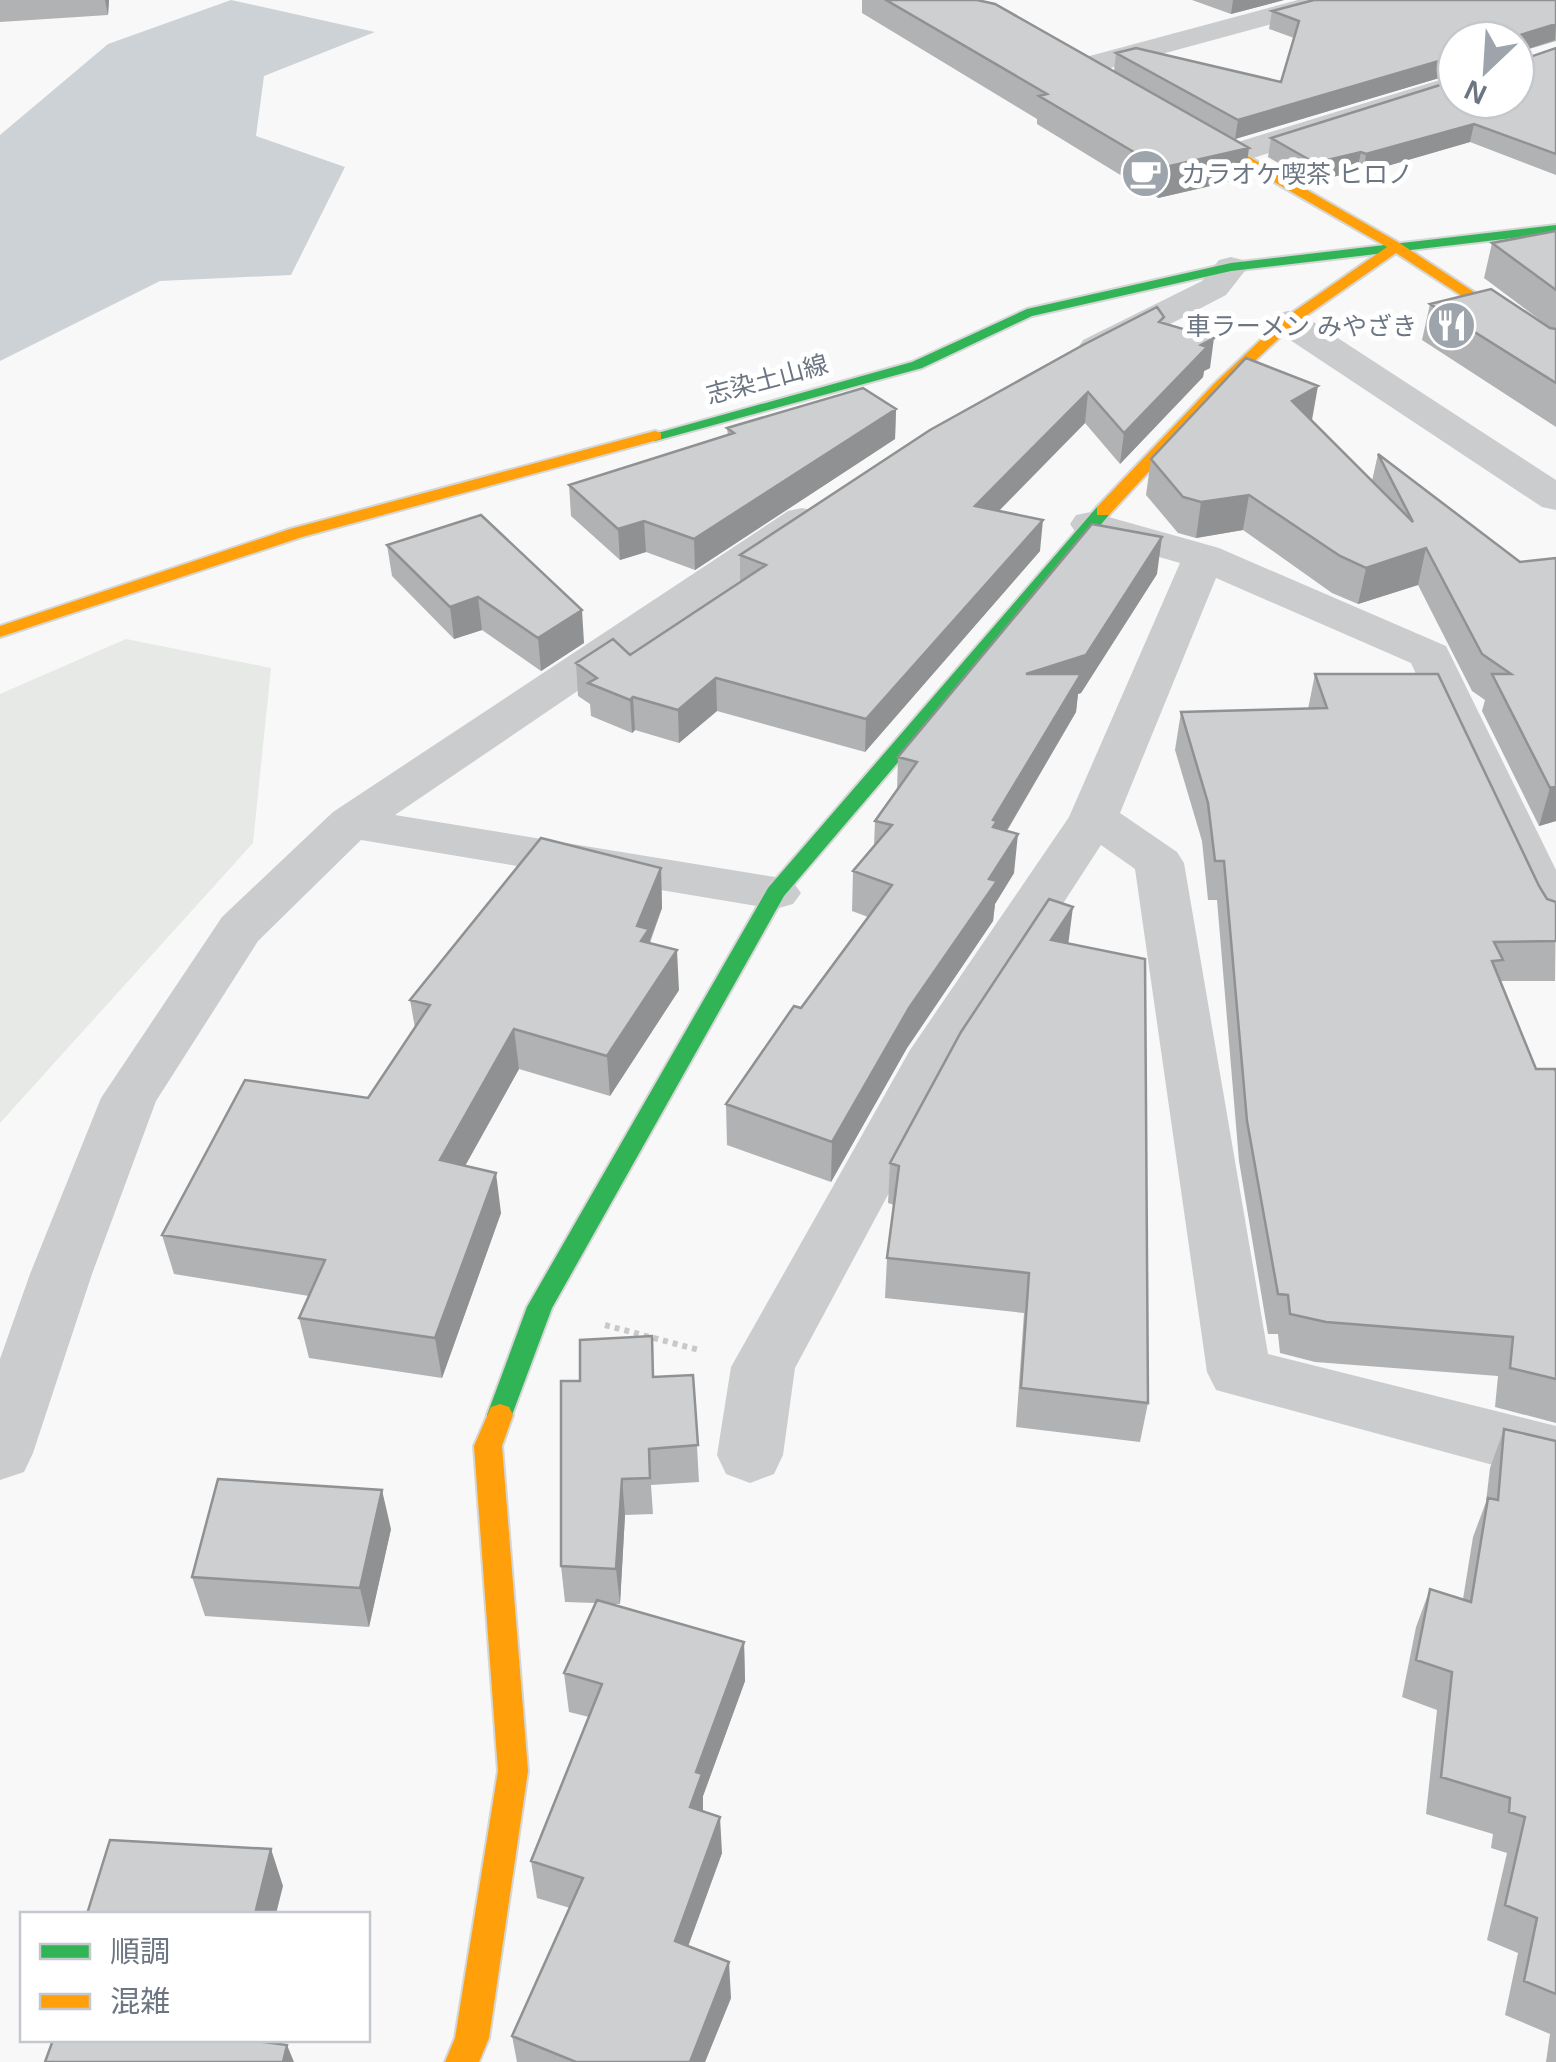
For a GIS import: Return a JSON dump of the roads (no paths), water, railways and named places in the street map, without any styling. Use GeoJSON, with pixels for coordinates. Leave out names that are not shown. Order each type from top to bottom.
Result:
{"type":"FeatureCollection","features":[{"type":"Feature","properties":{"kind":"street"},"geometry":{"type":"LineString","coordinates":[[1074,63],[1329,0]]}},
{"type":"Feature","properties":{"kind":"street"},"geometry":{"type":"LineString","coordinates":[[1074,63],[1116,86]]}},
{"type":"Feature","properties":{"kind":"street"},"geometry":{"type":"LineString","coordinates":[[1236,153],[1436,90]]}},
{"type":"Feature","properties":{"kind":"street"},"geometry":{"type":"LineString","coordinates":[[1167,115],[1396,246],[1556,352]]}},
{"type":"Feature","properties":{"kind":"street","name":"志染土山線"},"geometry":{"type":"LineString","coordinates":[[0,632],[296,532],[917,365],[1027,313],[1230,267],[1556,229]]}},
{"type":"Feature","properties":{"kind":"street"},"geometry":{"type":"LineString","coordinates":[[462,2062],[472,2038],[513,1772],[488,1446],[540,1308],[775,893],[1091,524],[1219,387],[1288,322],[1396,246]]}},
{"type":"Feature","properties":{"kind":"street"},"geometry":{"type":"LineString","coordinates":[[1049,372],[1214,288],[1230,267]]}},
{"type":"Feature","properties":{"kind":"street"},"geometry":{"type":"LineString","coordinates":[[1288,322],[1556,498]]}},
{"type":"Feature","properties":{"kind":"street"},"geometry":{"type":"LineString","coordinates":[[0,1453],[61,1274],[129,1098],[240,929],[350,823],[835,499]]}},
{"type":"Feature","properties":{"kind":"street"},"geometry":{"type":"LineString","coordinates":[[1091,524],[1204,557],[1430,654],[1556,924]]}},
{"type":"Feature","properties":{"kind":"street"},"geometry":{"type":"LineString","coordinates":[[750,1455],[763,1367],[930,1064],[1094,817],[1204,557]]}},
{"type":"Feature","properties":{"kind":"street"},"geometry":{"type":"LineString","coordinates":[[1094,817],[1159,863],[1239,1372],[1556,1454]]}},
{"type":"Feature","properties":{"kind":"street"},"geometry":{"type":"LineString","coordinates":[[350,823],[775,893]]}},
{"type":"Feature","properties":{"kind":"place","name":"カラオケ喫茶 ヒロノ"},"geometry":{"type":"Point","coordinates":[1146,174]}},
{"type":"Feature","properties":{"kind":"place","name":"車ラーメン みやざき"},"geometry":{"type":"Point","coordinates":[1452,326]}}]}
